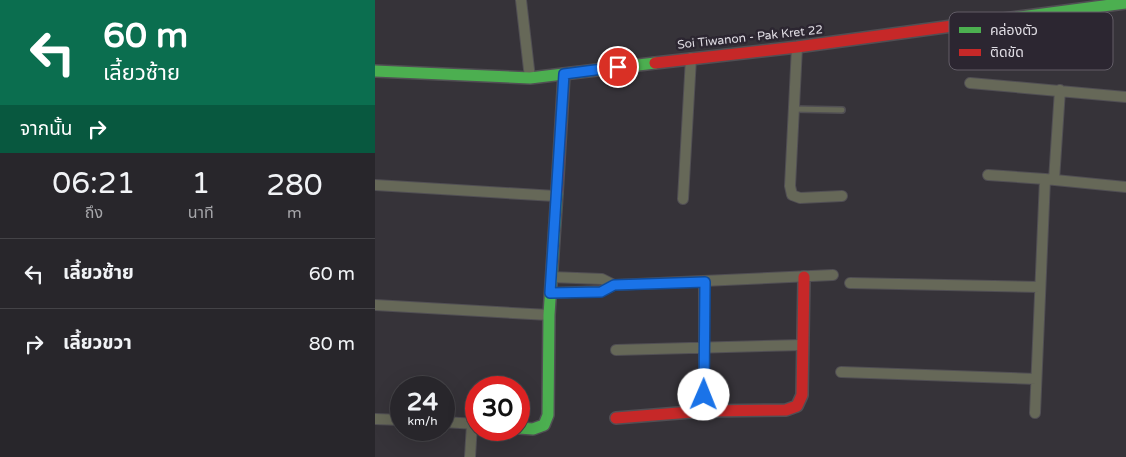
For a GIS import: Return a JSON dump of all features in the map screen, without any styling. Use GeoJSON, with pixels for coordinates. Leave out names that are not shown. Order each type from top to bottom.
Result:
{"type":"FeatureCollection","features":[{"type":"Feature","properties":{"kind":"street"},"geometry":{"type":"LineString","coordinates":[[521,0],[531,78]]}},
{"type":"Feature","properties":{"kind":"street","name":"Soi Tiwanon - Pak Kret 22"},"geometry":{"type":"LineString","coordinates":[[1059,12],[1126,3]]}},
{"type":"Feature","properties":{"kind":"street","name":"Soi Tiwanon - Pak Kret 22"},"geometry":{"type":"LineString","coordinates":[[375,71],[531,78],[797,47],[949,27]]}},
{"type":"Feature","properties":{"kind":"street"},"geometry":{"type":"LineString","coordinates":[[797,47],[790,186],[792,195],[800,198],[842,196]]}},
{"type":"Feature","properties":{"kind":"street"},"geometry":{"type":"LineString","coordinates":[[683,199],[691,58]]}},
{"type":"Feature","properties":{"kind":"street"},"geometry":{"type":"LineString","coordinates":[[530,429],[544,425],[548,415],[550,293],[564,74]]}},
{"type":"Feature","properties":{"kind":"street"},"geometry":{"type":"LineString","coordinates":[[971,83],[1126,97]]}},
{"type":"Feature","properties":{"kind":"street"},"geometry":{"type":"LineString","coordinates":[[1035,413],[1040,287],[1049,180],[1060,90]]}},
{"type":"Feature","properties":{"kind":"street"},"geometry":{"type":"LineString","coordinates":[[988,175],[1126,187]]}},
{"type":"Feature","properties":{"kind":"street"},"geometry":{"type":"LineString","coordinates":[[375,185],[555,196]]}},
{"type":"Feature","properties":{"kind":"street"},"geometry":{"type":"LineString","coordinates":[[550,293],[601,292],[614,285],[833,275]]}},
{"type":"Feature","properties":{"kind":"street"},"geometry":{"type":"LineString","coordinates":[[551,277],[602,279],[614,285]]}},
{"type":"Feature","properties":{"kind":"street"},"geometry":{"type":"LineString","coordinates":[[616,418],[704,411],[786,410],[797,406],[801,395],[804,277]]}},
{"type":"Feature","properties":{"kind":"street"},"geometry":{"type":"LineString","coordinates":[[704,411],[705,282]]}},
{"type":"Feature","properties":{"kind":"street"},"geometry":{"type":"LineString","coordinates":[[850,283],[1040,287]]}},
{"type":"Feature","properties":{"kind":"street"},"geometry":{"type":"LineString","coordinates":[[375,304],[549,315]]}},
{"type":"Feature","properties":{"kind":"street"},"geometry":{"type":"LineString","coordinates":[[616,350],[803,345]]}},
{"type":"Feature","properties":{"kind":"street"},"geometry":{"type":"LineString","coordinates":[[841,372],[1036,378]]}},
{"type":"Feature","properties":{"kind":"street"},"geometry":{"type":"LineString","coordinates":[[375,419],[390,420]]}},
{"type":"Feature","properties":{"kind":"street"},"geometry":{"type":"LineString","coordinates":[[470,457],[472,441]]}},
{"type":"Feature","properties":{"kind":"lane"},"geometry":{"type":"LineString","coordinates":[[793,109],[842,110]]}},
{"type":"Feature","properties":{"kind":"traffic: fast"},"geometry":{"type":"LineString","coordinates":[[1057,12],[1126,3]]}},
{"type":"Feature","properties":{"kind":"traffic: fast"},"geometry":{"type":"LineString","coordinates":[[375,71],[530,78],[655,63]]}},
{"type":"Feature","properties":{"kind":"traffic: fast"},"geometry":{"type":"LineString","coordinates":[[530,429],[544,425],[548,415],[549,315],[557,192]]}},
{"type":"Feature","properties":{"kind":"traffic: jam"},"geometry":{"type":"LineString","coordinates":[[655,63],[797,47],[949,26]]}},
{"type":"Feature","properties":{"kind":"traffic: jam"},"geometry":{"type":"LineString","coordinates":[[557,192],[564,74]]}},
{"type":"Feature","properties":{"kind":"traffic: jam"},"geometry":{"type":"LineString","coordinates":[[616,418],[704,411],[786,410],[797,406],[802,395],[804,277]]}},
{"type":"Feature","properties":{"kind":"route"},"geometry":{"type":"LineString","coordinates":[[618,67],[564,74],[550,293],[601,292],[614,285],[705,282],[704,395]]}}]}
